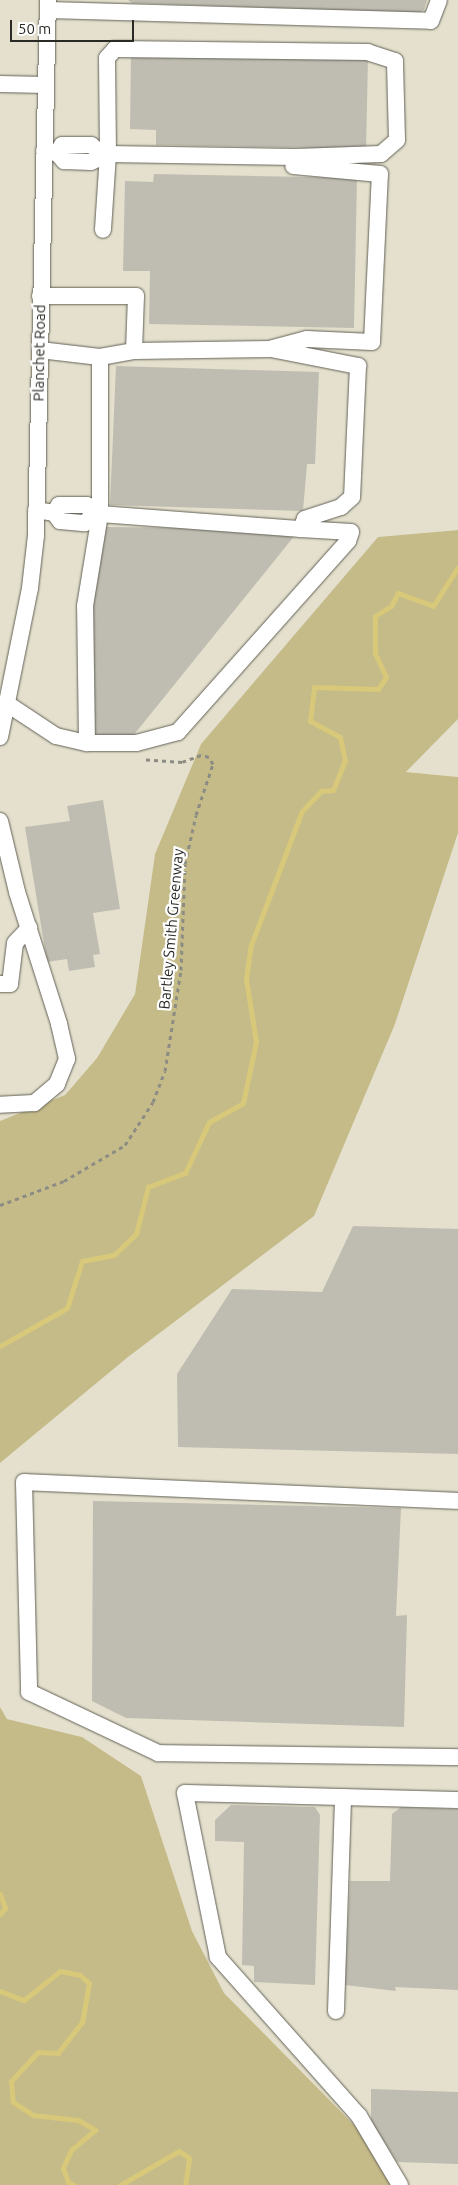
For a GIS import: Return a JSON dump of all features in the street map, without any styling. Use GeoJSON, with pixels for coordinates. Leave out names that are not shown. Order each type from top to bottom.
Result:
{"type":"FeatureCollection","features":[{"type":"Feature","properties":{"kind":"street"},"geometry":{"type":"LineString","coordinates":[[48,5],[432,21],[439,0]]}},
{"type":"Feature","properties":{"kind":"street","name":"Planchet Road"},"geometry":{"type":"LineString","coordinates":[[0,737],[9,705],[33,566],[36,510],[40,296],[50,152],[45,85],[48,5]]}},
{"type":"Feature","properties":{"kind":"street"},"geometry":{"type":"LineString","coordinates":[[50,152],[62,145],[91,145],[105,154],[244,156],[381,154],[397,140],[396,62],[368,52],[115,49],[108,58],[105,154],[103,230]]}},
{"type":"Feature","properties":{"kind":"street"},"geometry":{"type":"LineString","coordinates":[[0,84],[45,85]]}},
{"type":"Feature","properties":{"kind":"street"},"geometry":{"type":"LineString","coordinates":[[244,156],[277,164],[380,174],[372,342],[307,339],[271,349]]}},
{"type":"Feature","properties":{"kind":"street"},"geometry":{"type":"LineString","coordinates":[[40,296],[136,296],[134,350]]}},
{"type":"Feature","properties":{"kind":"street"},"geometry":{"type":"LineString","coordinates":[[40,350],[100,356],[134,350],[271,349],[358,366],[352,496],[341,507],[305,519],[301,529]]}},
{"type":"Feature","properties":{"kind":"street"},"geometry":{"type":"LineString","coordinates":[[87,743],[85,606],[97,514],[100,356]]}},
{"type":"Feature","properties":{"kind":"street"},"geometry":{"type":"LineString","coordinates":[[9,705],[56,736],[87,743],[136,743],[178,732],[348,542],[351,532],[97,514],[85,523],[60,521],[54,513],[36,510]]}},
{"type":"Feature","properties":{"kind":"street"},"geometry":{"type":"LineString","coordinates":[[0,821],[67,1059],[57,1084],[34,1103],[0,1105]]}},
{"type":"Feature","properties":{"kind":"street"},"geometry":{"type":"LineString","coordinates":[[0,984],[10,984],[15,943],[29,928]]}},
{"type":"Feature","properties":{"kind":"street"},"geometry":{"type":"LineString","coordinates":[[458,1501],[24,1482],[29,1692],[158,1752],[458,1757]]}},
{"type":"Feature","properties":{"kind":"street"},"geometry":{"type":"LineString","coordinates":[[400,2185],[359,2116],[218,1957],[185,1793],[458,1800]]}},
{"type":"Feature","properties":{"kind":"street"},"geometry":{"type":"LineString","coordinates":[[336,2011],[343,1797]]}},
{"type":"Feature","properties":{"kind":"path","name":"Bartley Smith Greenway"},"geometry":{"type":"LineString","coordinates":[[0,1205],[64,1182],[99,1163],[126,1145],[153,1102],[165,1070],[173,1030],[181,970],[186,856],[196,815],[213,771],[213,764],[201,755]]}},
{"type":"Feature","properties":{"kind":"shaded area"},"geometry":{"type":"Polygon","coordinates":[[[0,0],[458,0],[458,530],[378,537],[201,744],[155,854],[135,994],[97,1058],[65,1095],[0,1121],[0,0]]]}},
{"type":"Feature","properties":{"kind":"shaded area"},"geometry":{"type":"Polygon","coordinates":[[[458,530],[458,719],[406,772],[458,777],[458,833],[395,1024],[314,1216],[128,1357],[0,1463],[0,1121],[65,1095],[97,1058],[135,994],[155,854],[201,744],[378,537],[458,530]]]}},
{"type":"Feature","properties":{"kind":"shaded area"},"geometry":{"type":"Polygon","coordinates":[[[458,719],[458,777],[406,772],[458,719]]]}},
{"type":"Feature","properties":{"kind":"shaded area"},"geometry":{"type":"Polygon","coordinates":[[[458,833],[458,2185],[391,2185],[359,2130],[224,1993],[192,1931],[141,1776],[82,1737],[7,1719],[0,1707],[0,1463],[128,1357],[395,1024],[458,833]]]}},
{"type":"Feature","properties":{"kind":"shaded area"},"geometry":{"type":"Polygon","coordinates":[[[0,1707],[7,1719],[82,1737],[141,1776],[192,1931],[224,1993],[359,2130],[391,2185],[0,2185],[0,1707]]]}},
{"type":"Feature","properties":{"kind":"building"},"geometry":{"type":"Polygon","coordinates":[[[128,0],[427,0],[424,10],[418,13],[132,3],[128,0]]]}},
{"type":"Feature","properties":{"kind":"building"},"geometry":{"type":"Polygon","coordinates":[[[131,55],[368,60],[366,149],[156,145],[156,130],[130,129],[131,55]]]}},
{"type":"Feature","properties":{"kind":"building"},"geometry":{"type":"Polygon","coordinates":[[[154,174],[357,178],[354,328],[149,324],[150,271],[123,271],[125,181],[153,182],[154,174]]]}},
{"type":"Feature","properties":{"kind":"building"},"geometry":{"type":"Polygon","coordinates":[[[116,366],[319,372],[315,464],[307,464],[303,511],[110,505],[116,366]]]}},
{"type":"Feature","properties":{"kind":"building"},"geometry":{"type":"Polygon","coordinates":[[[104,527],[300,529],[128,742],[91,736],[89,626],[104,527]]]}},
{"type":"Feature","properties":{"kind":"building"},"geometry":{"type":"Polygon","coordinates":[[[103,800],[120,909],[93,913],[100,954],[93,955],[95,967],[69,971],[67,959],[47,962],[25,827],[70,821],[67,806],[103,800]]]}},
{"type":"Feature","properties":{"kind":"building"},"geometry":{"type":"Polygon","coordinates":[[[353,1226],[458,1229],[458,1454],[178,1447],[177,1374],[232,1289],[322,1292],[353,1226]]]}},
{"type":"Feature","properties":{"kind":"building"},"geometry":{"type":"Polygon","coordinates":[[[93,1501],[401,1508],[396,1616],[407,1615],[404,1727],[126,1718],[92,1701],[93,1501]]]}},
{"type":"Feature","properties":{"kind":"building"},"geometry":{"type":"Polygon","coordinates":[[[231,1805],[315,1807],[320,1815],[315,1985],[254,1982],[254,1966],[242,1965],[244,1842],[215,1841],[215,1820],[231,1805]]]}},
{"type":"Feature","properties":{"kind":"building"},"geometry":{"type":"Polygon","coordinates":[[[401,1807],[458,1809],[458,1990],[395,1987],[396,1991],[345,1985],[350,1881],[390,1881],[392,1814],[401,1807]]]}},
{"type":"Feature","properties":{"kind":"building"},"geometry":{"type":"Polygon","coordinates":[[[371,2089],[458,2092],[458,2164],[397,2162],[371,2121],[371,2089]]]}},
{"type":"Feature","properties":{"kind":"waterway"},"geometry":{"type":"LineString","coordinates":[[0,1346],[67,1308],[82,1261],[114,1255],[136,1234],[148,1187],[185,1173],[209,1122],[243,1103],[256,1042],[246,979],[251,945],[302,811],[321,791],[333,790],[345,761],[340,737],[310,721],[314,687],[378,689],[386,677],[375,653],[375,616],[391,606],[398,593],[433,606],[458,567]]}},
{"type":"Feature","properties":{"kind":"waterway"},"geometry":{"type":"LineString","coordinates":[[0,1894],[5,1908],[0,1914]]}},
{"type":"Feature","properties":{"kind":"waterway"},"geometry":{"type":"LineString","coordinates":[[0,1991],[24,2000],[60,1971],[80,1975],[89,1983],[82,2022],[58,2053],[38,2052],[11,2081],[13,2102],[33,2115],[78,2120],[95,2130],[71,2150],[63,2168],[68,2182],[74,2185]]}},
{"type":"Feature","properties":{"kind":"waterway"},"geometry":{"type":"LineString","coordinates":[[120,2185],[179,2151],[189,2158],[185,2185]]}}]}
